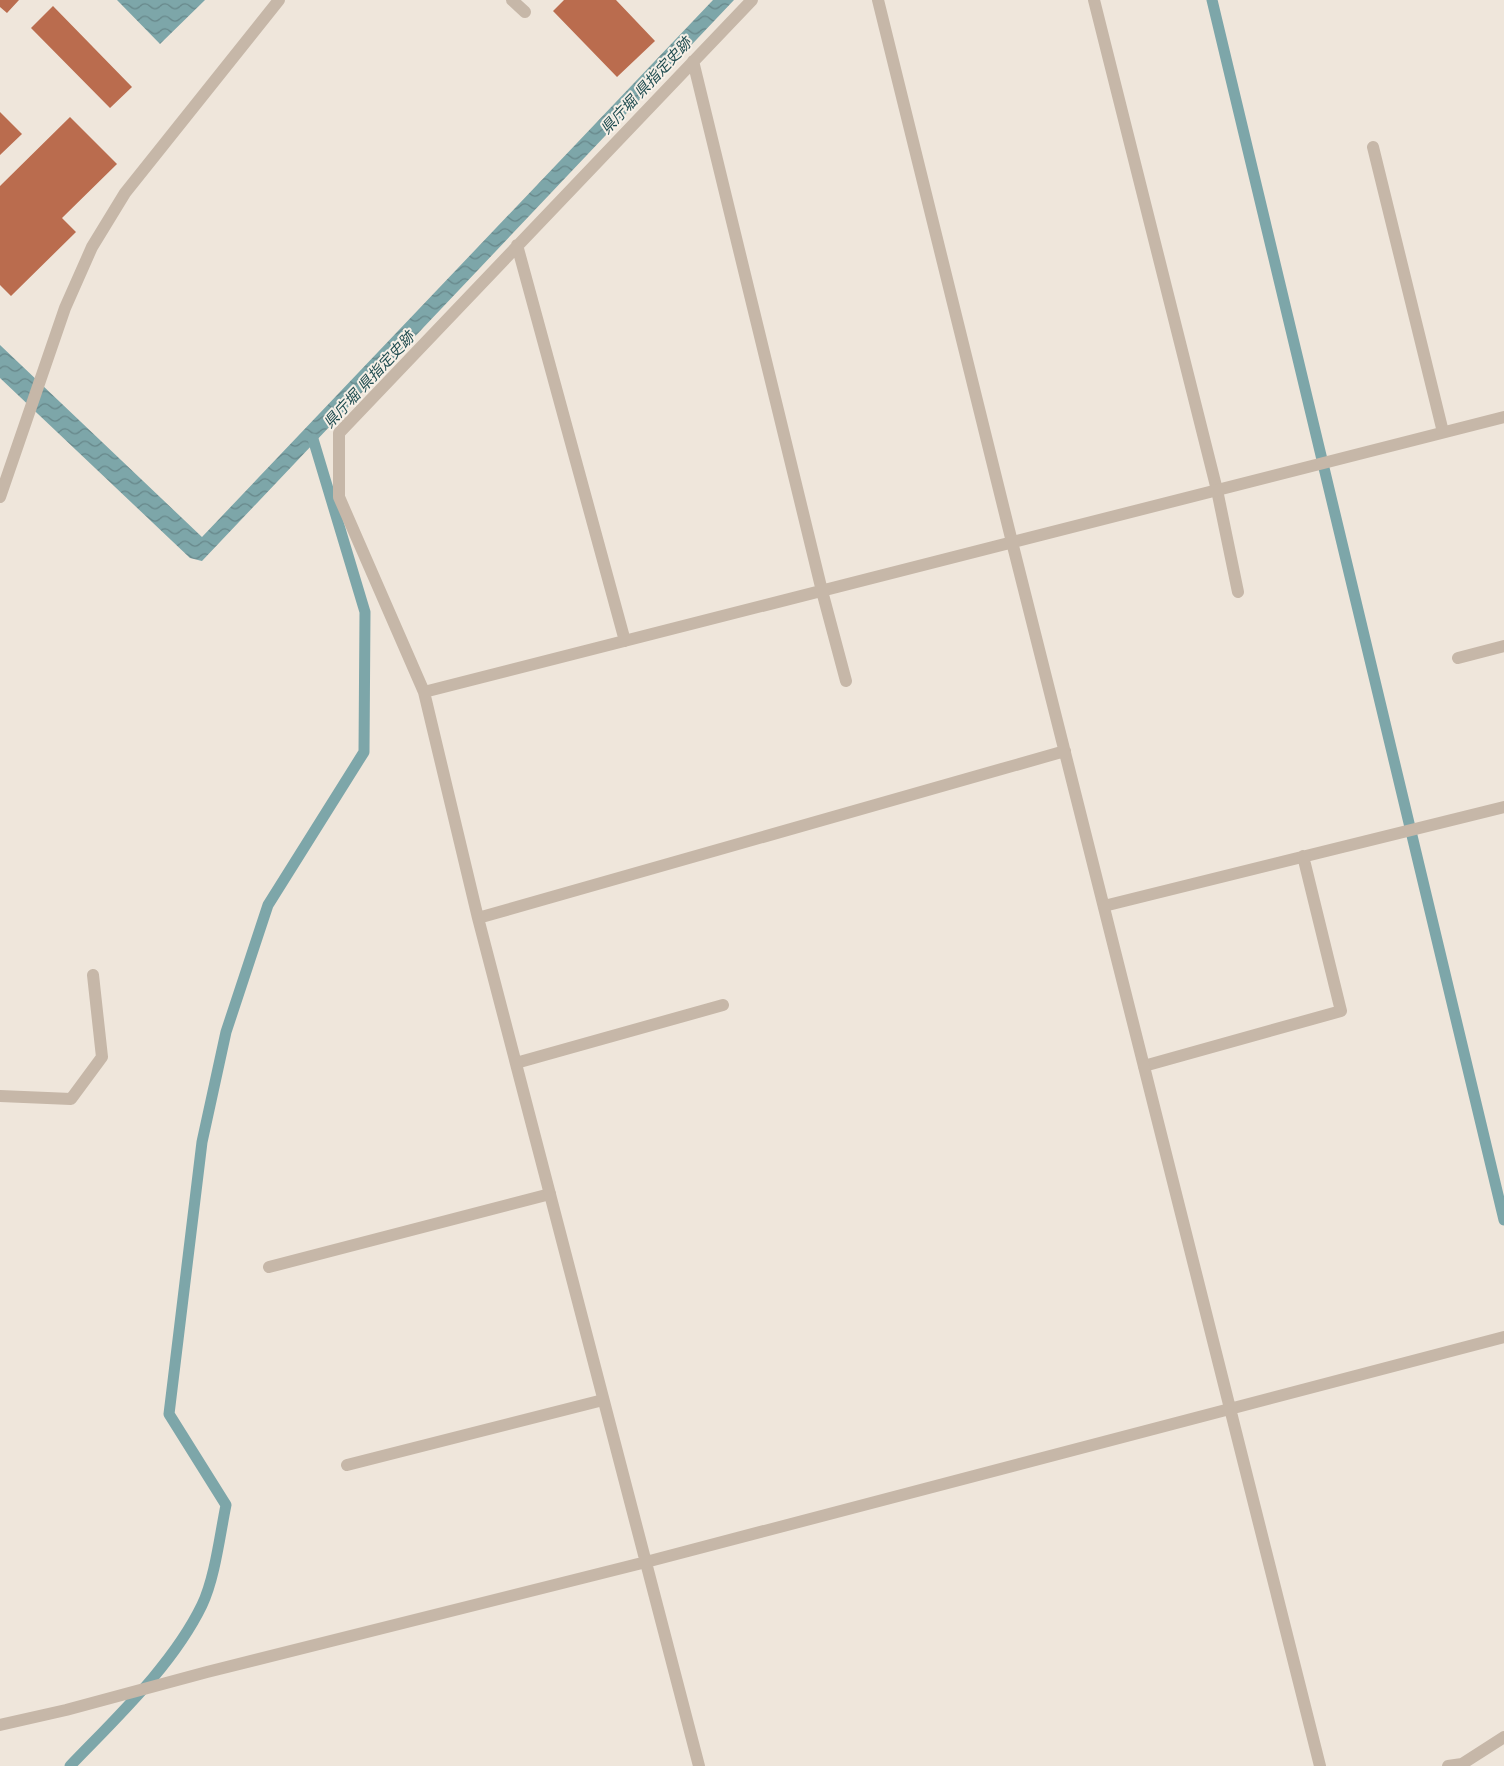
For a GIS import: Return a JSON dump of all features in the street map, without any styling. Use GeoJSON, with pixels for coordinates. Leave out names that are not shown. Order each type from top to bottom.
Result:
{"type":"FeatureCollection","features":[{"type":"Feature","properties":{"kind":"street"},"geometry":{"type":"LineString","coordinates":[[0,497],[65,308],[92,247],[131,185],[279,0]]}},
{"type":"Feature","properties":{"kind":"street"},"geometry":{"type":"LineString","coordinates":[[512,0],[525,12]]}},
{"type":"Feature","properties":{"kind":"street"},"geometry":{"type":"LineString","coordinates":[[699,1766],[478,918],[424,692],[339,497],[339,433],[752,0]]}},
{"type":"Feature","properties":{"kind":"street"},"geometry":{"type":"LineString","coordinates":[[878,0],[1012,542],[1320,1766]]}},
{"type":"Feature","properties":{"kind":"street"},"geometry":{"type":"LineString","coordinates":[[1094,0],[1217,490],[1238,592]]}},
{"type":"Feature","properties":{"kind":"street"},"geometry":{"type":"LineString","coordinates":[[693,61],[822,591],[846,681]]}},
{"type":"Feature","properties":{"kind":"street"},"geometry":{"type":"LineString","coordinates":[[1373,147],[1444,432]]}},
{"type":"Feature","properties":{"kind":"street"},"geometry":{"type":"LineString","coordinates":[[517,245],[625,641]]}},
{"type":"Feature","properties":{"kind":"street"},"geometry":{"type":"LineString","coordinates":[[424,692],[1504,417]]}},
{"type":"Feature","properties":{"kind":"street"},"geometry":{"type":"LineString","coordinates":[[1458,658],[1504,646]]}},
{"type":"Feature","properties":{"kind":"street"},"geometry":{"type":"LineString","coordinates":[[478,918],[1065,751]]}},
{"type":"Feature","properties":{"kind":"street"},"geometry":{"type":"LineString","coordinates":[[1104,906],[1504,807]]}},
{"type":"Feature","properties":{"kind":"street"},"geometry":{"type":"LineString","coordinates":[[1144,1066],[1341,1011],[1303,856]]}},
{"type":"Feature","properties":{"kind":"street"},"geometry":{"type":"LineString","coordinates":[[0,1096],[71,1099],[102,1056],[93,975]]}},
{"type":"Feature","properties":{"kind":"street"},"geometry":{"type":"LineString","coordinates":[[516,1063],[723,1005]]}},
{"type":"Feature","properties":{"kind":"street"},"geometry":{"type":"LineString","coordinates":[[269,1267],[550,1194]]}},
{"type":"Feature","properties":{"kind":"street"},"geometry":{"type":"LineString","coordinates":[[0,1724],[66,1710],[207,1672],[646,1562],[1504,1337]]}},
{"type":"Feature","properties":{"kind":"street"},"geometry":{"type":"LineString","coordinates":[[347,1465],[603,1400]]}},
{"type":"Feature","properties":{"kind":"street"},"geometry":{"type":"LineString","coordinates":[[1448,1766],[1462,1764],[1504,1737]]}},
{"type":"Feature","properties":{"kind":"water"},"geometry":{"type":"Polygon","coordinates":[[[117,0],[205,0],[160,44],[117,0]]]}},
{"type":"Feature","properties":{"kind":"water","name":"県庁堀 県指定史跡"},"geometry":{"type":"Polygon","coordinates":[[[713,0],[734,0],[202,561],[190,558],[0,378],[0,345],[202,537],[713,0]]]}},
{"type":"Feature","properties":{"kind":"building"},"geometry":{"type":"Polygon","coordinates":[[[0,0],[19,0],[7,13],[0,7],[0,0]]]}},
{"type":"Feature","properties":{"kind":"building"},"geometry":{"type":"Polygon","coordinates":[[[564,0],[616,0],[655,41],[617,77],[553,11],[564,0]]]}},
{"type":"Feature","properties":{"kind":"building"},"geometry":{"type":"Polygon","coordinates":[[[53,6],[132,87],[110,108],[31,28],[53,6]]]}},
{"type":"Feature","properties":{"kind":"building"},"geometry":{"type":"Polygon","coordinates":[[[0,112],[22,134],[0,155],[0,112]]]}},
{"type":"Feature","properties":{"kind":"building"},"geometry":{"type":"Polygon","coordinates":[[[70,117],[117,164],[62,218],[76,232],[11,296],[0,285],[0,186],[70,117]]]}},
{"type":"Feature","properties":{"kind":"waterway"},"geometry":{"type":"LineString","coordinates":[[1212,0],[1504,1220]]}},
{"type":"Feature","properties":{"kind":"waterway"},"geometry":{"type":"LineString","coordinates":[[70,1766],[124,1710],[176,1649],[207,1594],[217,1556],[226,1505],[169,1414],[202,1142],[226,1032],[268,905],[364,752],[365,612],[313,439]]}}]}
